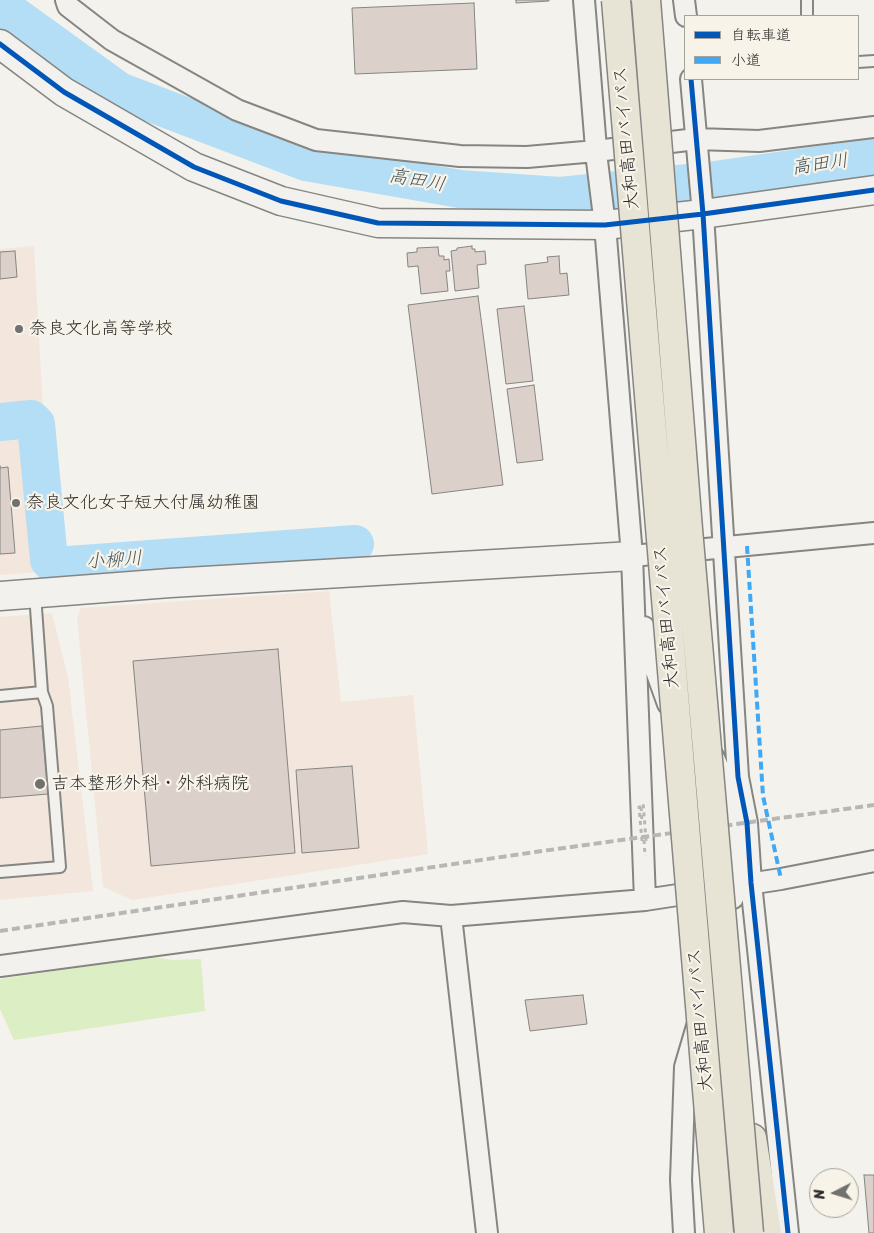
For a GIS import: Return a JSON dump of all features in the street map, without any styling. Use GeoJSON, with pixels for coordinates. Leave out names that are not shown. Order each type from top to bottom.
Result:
{"type":"FeatureCollection","features":[{"type":"Feature","properties":{"kind":"highway","name":"大和高田バイパス"},"geometry":{"type":"LineString","coordinates":[[616,0],[719,1233]]}},
{"type":"Feature","properties":{"kind":"highway","name":"大和高田バイパス"},"geometry":{"type":"LineString","coordinates":[[647,4],[687,519],[749,1233]]}},
{"type":"Feature","properties":{"kind":"highway"},"geometry":{"type":"LineString","coordinates":[[677,741],[678,864],[704,1233]]}},
{"type":"Feature","properties":{"kind":"highway"},"geometry":{"type":"LineString","coordinates":[[728,986],[767,1233]]}},
{"type":"Feature","properties":{"kind":"street"},"geometry":{"type":"LineString","coordinates":[[66,0],[68,6],[112,40],[228,106],[316,140],[460,156],[597,156],[696,143],[759,141],[874,127]]}},
{"type":"Feature","properties":{"kind":"street"},"geometry":{"type":"LineString","coordinates":[[584,0],[632,556],[645,900]]}},
{"type":"Feature","properties":{"kind":"street"},"geometry":{"type":"LineString","coordinates":[[684,0],[686,15]]}},
{"type":"Feature","properties":{"kind":"street"},"geometry":{"type":"LineString","coordinates":[[0,44],[64,92],[194,167],[281,200],[378,222],[604,219],[874,190]]}},
{"type":"Feature","properties":{"kind":"street"},"geometry":{"type":"LineString","coordinates":[[684,1233],[681,1180],[684,1067],[727,927],[743,884],[747,823],[738,777],[702,208],[691,80]]}},
{"type":"Feature","properties":{"kind":"street"},"geometry":{"type":"LineString","coordinates":[[0,596],[632,556],[874,533]]}},
{"type":"Feature","properties":{"kind":"street"},"geometry":{"type":"LineString","coordinates":[[632,556],[646,643],[669,705],[711,752],[723,778],[732,812],[788,1233]]}},
{"type":"Feature","properties":{"kind":"street"},"geometry":{"type":"LineString","coordinates":[[0,966],[403,912],[451,916],[645,900],[874,861]]}},
{"type":"Feature","properties":{"kind":"street"},"geometry":{"type":"LineString","coordinates":[[451,916],[487,1233]]}},
{"type":"Feature","properties":{"kind":"lane"},"geometry":{"type":"LineString","coordinates":[[807,15],[808,0]]}},
{"type":"Feature","properties":{"kind":"lane"},"geometry":{"type":"LineString","coordinates":[[859,62],[874,61]]}},
{"type":"Feature","properties":{"kind":"lane"},"geometry":{"type":"LineString","coordinates":[[0,872],[60,867],[47,706],[42,692],[35,593]]}},
{"type":"Feature","properties":{"kind":"lane"},"geometry":{"type":"LineString","coordinates":[[0,696],[42,692]]}},
{"type":"Feature","properties":{"kind":"path"},"geometry":{"type":"LineString","coordinates":[[643,802],[646,840],[642,841],[639,807],[641,807],[643,826],[643,836],[644,846],[645,856]]}},
{"type":"Feature","properties":{"kind":"shaded area","name":"奈良文化高等学校"},"geometry":{"type":"Polygon","coordinates":[[[34,246],[43,410],[0,413],[0,249],[34,246]]]}},
{"type":"Feature","properties":{"kind":"shaded area","name":"奈良文化女子短大付属幼稚園"},"geometry":{"type":"Polygon","coordinates":[[[26,432],[39,572],[0,575],[0,434],[26,432]]]}},
{"type":"Feature","properties":{"kind":"shaded area"},"geometry":{"type":"Polygon","coordinates":[[[329,591],[341,702],[413,695],[428,854],[132,900],[103,887],[77,618],[81,608],[329,591]]]}},
{"type":"Feature","properties":{"kind":"shaded area","name":"吉本整形外科・外科病院"},"geometry":{"type":"Polygon","coordinates":[[[52,613],[68,677],[93,891],[0,900],[0,617],[52,613]]]}},
{"type":"Feature","properties":{"kind":"green space"},"geometry":{"type":"Polygon","coordinates":[[[153,957],[173,960],[201,959],[205,1011],[14,1040],[0,1009],[0,979],[153,957]]]}},
{"type":"Feature","properties":{"kind":"building"},"geometry":{"type":"Polygon","coordinates":[[[516,0],[549,0],[549,1],[516,3],[516,0]]]}},
{"type":"Feature","properties":{"kind":"building"},"geometry":{"type":"Polygon","coordinates":[[[474,3],[477,69],[355,74],[352,8],[474,3]]]}},
{"type":"Feature","properties":{"kind":"building"},"geometry":{"type":"Polygon","coordinates":[[[472,246],[475,252],[485,251],[486,264],[477,265],[479,288],[455,291],[451,251],[457,250],[457,248],[472,246]]]}},
{"type":"Feature","properties":{"kind":"building"},"geometry":{"type":"Polygon","coordinates":[[[438,247],[439,256],[444,256],[444,260],[449,259],[450,271],[446,271],[448,291],[421,294],[418,266],[408,267],[407,253],[417,252],[417,248],[438,247]]]}},
{"type":"Feature","properties":{"kind":"building"},"geometry":{"type":"Polygon","coordinates":[[[15,251],[17,277],[0,279],[0,252],[15,251]]]}},
{"type":"Feature","properties":{"kind":"building"},"geometry":{"type":"Polygon","coordinates":[[[559,256],[560,274],[567,273],[569,295],[528,299],[525,265],[548,262],[547,257],[559,256]]]}},
{"type":"Feature","properties":{"kind":"building"},"geometry":{"type":"Polygon","coordinates":[[[478,296],[503,485],[432,494],[408,305],[478,296]]]}},
{"type":"Feature","properties":{"kind":"building"},"geometry":{"type":"Polygon","coordinates":[[[524,306],[533,381],[506,384],[497,309],[524,306]]]}},
{"type":"Feature","properties":{"kind":"building"},"geometry":{"type":"Polygon","coordinates":[[[534,385],[543,460],[517,463],[507,389],[534,385]]]}},
{"type":"Feature","properties":{"kind":"building"},"geometry":{"type":"Polygon","coordinates":[[[8,467],[15,553],[0,554],[0,468],[8,467]]]}},
{"type":"Feature","properties":{"kind":"building"},"geometry":{"type":"Polygon","coordinates":[[[278,649],[295,853],[151,866],[133,661],[278,649]]]}},
{"type":"Feature","properties":{"kind":"building"},"geometry":{"type":"Polygon","coordinates":[[[42,726],[48,794],[0,798],[0,730],[42,726]]]}},
{"type":"Feature","properties":{"kind":"building"},"geometry":{"type":"Polygon","coordinates":[[[352,766],[359,848],[302,853],[296,770],[352,766]]]}},
{"type":"Feature","properties":{"kind":"building"},"geometry":{"type":"Polygon","coordinates":[[[583,995],[587,1024],[530,1031],[525,1000],[583,995]]]}},
{"type":"Feature","properties":{"kind":"building"},"geometry":{"type":"Polygon","coordinates":[[[864,1175],[874,1175],[874,1233],[869,1233],[864,1175]]]}},
{"type":"Feature","properties":{"kind":"waterway","name":"高田川"},"geometry":{"type":"LineString","coordinates":[[0,5],[119,91],[306,162],[460,189],[560,196],[708,181],[874,157]]}},
{"type":"Feature","properties":{"kind":"waterway","name":"小柳川"},"geometry":{"type":"LineString","coordinates":[[0,422],[31,419],[36,424],[49,560],[55,566],[355,544]]}},
{"type":"Feature","properties":{"kind":"railway"},"geometry":{"type":"LineString","coordinates":[[0,931],[535,852],[874,805]]}},
{"type":"Feature","properties":{"kind":"marked path"},"geometry":{"type":"LineString","coordinates":[[747,546],[763,796],[781,879]]}},
{"type":"Feature","properties":{"kind":"cycle path"},"geometry":{"type":"LineString","coordinates":[[0,44],[64,92],[194,167],[281,201],[378,223],[605,225],[703,214],[874,190]]}},
{"type":"Feature","properties":{"kind":"cycle path"},"geometry":{"type":"LineString","coordinates":[[691,80],[703,214],[738,777],[747,823],[751,883],[788,1233]]}},
{"type":"Feature","properties":{"kind":"place","name":"奈良文化高等学校"},"geometry":{"type":"Point","coordinates":[19,329]}},
{"type":"Feature","properties":{"kind":"place","name":"奈良文化女子短大付属幼稚園"},"geometry":{"type":"Point","coordinates":[16,503]}},
{"type":"Feature","properties":{"kind":"place","name":"吉本整形外科・外科病院"},"geometry":{"type":"Point","coordinates":[40,784]}}]}
